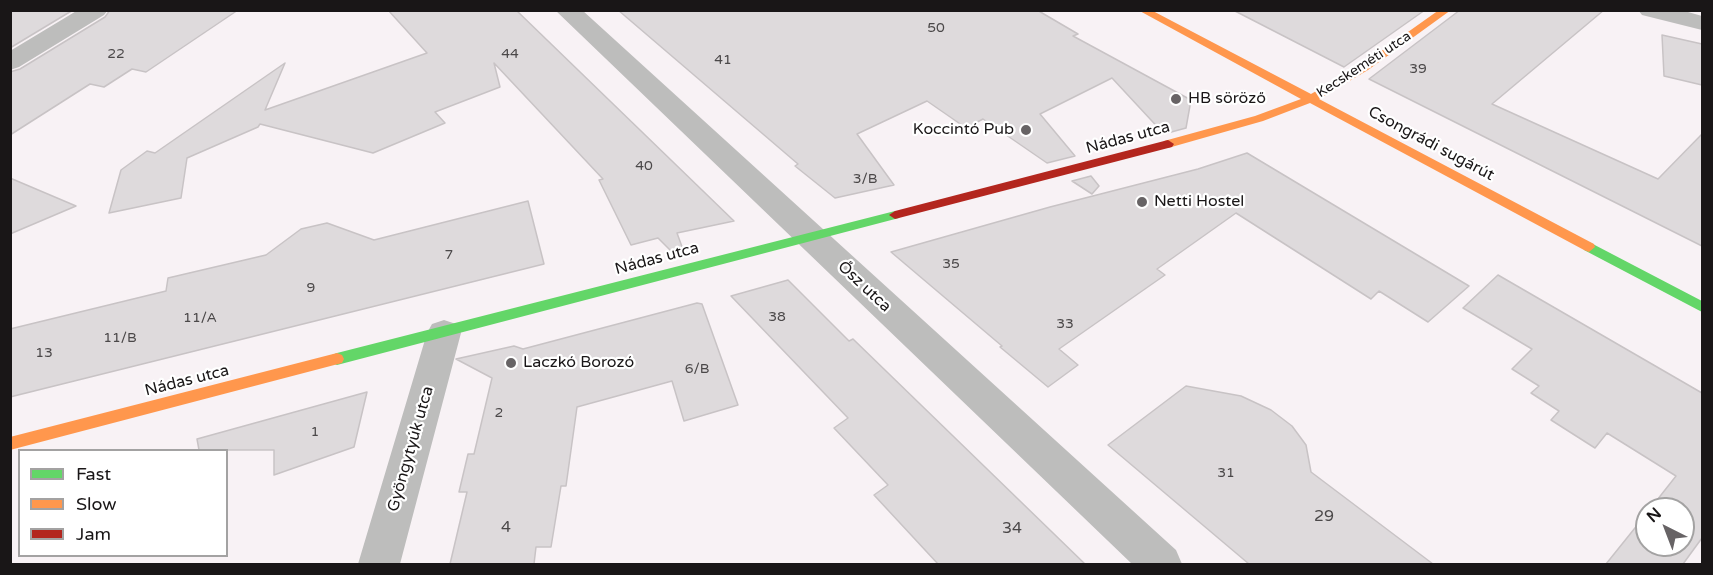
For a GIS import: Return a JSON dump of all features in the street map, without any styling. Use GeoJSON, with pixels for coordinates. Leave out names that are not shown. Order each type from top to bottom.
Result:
{"type":"FeatureCollection","features":[{"type":"Feature","properties":{"kind":"street"},"geometry":{"type":"LineString","coordinates":[[10,62],[96,10]]}},
{"type":"Feature","properties":{"kind":"street","name":"Ősz utca"},"geometry":{"type":"LineString","coordinates":[[567,10],[1161,564]]}},
{"type":"Feature","properties":{"kind":"street","name":"Csongrádi sugárút"},"geometry":{"type":"LineString","coordinates":[[1143,10],[1702,307]]}},
{"type":"Feature","properties":{"kind":"street","name":"Kecskeméti utca"},"geometry":{"type":"LineString","coordinates":[[1311,99],[1353,76],[1446,10]]}},
{"type":"Feature","properties":{"kind":"street"},"geometry":{"type":"LineString","coordinates":[[1650,10],[1702,23]]}},
{"type":"Feature","properties":{"kind":"street","name":"Nádas utca"},"geometry":{"type":"LineString","coordinates":[[10,444],[444,333],[809,236],[1042,178],[1245,124],[1311,99]]}},
{"type":"Feature","properties":{"kind":"street","name":"Gyöngytyúk utca"},"geometry":{"type":"LineString","coordinates":[[379,564],[444,333]]}},
{"type":"Feature","properties":{"kind":"building"},"geometry":{"type":"Polygon","coordinates":[[[10,10],[73,10],[10,48],[10,10]]]}},
{"type":"Feature","properties":{"kind":"building"},"geometry":{"type":"Polygon","coordinates":[[[110,10],[238,10],[146,72],[132,69],[104,87],[90,84],[10,135],[10,72],[20,69],[105,17],[110,10]]]}},
{"type":"Feature","properties":{"kind":"building"},"geometry":{"type":"Polygon","coordinates":[[[388,10],[516,10],[734,221],[677,233],[685,255],[677,257],[658,238],[631,245],[599,180],[603,179],[494,63],[500,87],[435,112],[445,123],[373,153],[260,124],[258,127],[187,158],[181,198],[109,213],[121,170],[147,151],[155,153],[285,63],[265,110],[427,53],[388,10]]]}},
{"type":"Feature","properties":{"kind":"building"},"geometry":{"type":"Polygon","coordinates":[[[618,10],[1037,10],[1078,34],[1073,36],[1191,100],[1186,128],[1164,134],[1112,78],[1040,114],[1075,156],[1047,163],[983,119],[966,128],[927,101],[857,134],[894,185],[835,198],[795,166],[798,164],[618,10]]]}},
{"type":"Feature","properties":{"kind":"building"},"geometry":{"type":"Polygon","coordinates":[[[1233,10],[1425,10],[1344,67],[1233,10]]]}},
{"type":"Feature","properties":{"kind":"building"},"geometry":{"type":"Polygon","coordinates":[[[1460,10],[1604,10],[1492,104],[1658,179],[1702,134],[1702,246],[1369,79],[1460,10]]]}},
{"type":"Feature","properties":{"kind":"building"},"geometry":{"type":"Polygon","coordinates":[[[1662,35],[1702,44],[1702,85],[1664,76],[1662,35]]]}},
{"type":"Feature","properties":{"kind":"building"},"geometry":{"type":"Polygon","coordinates":[[[1247,153],[1469,286],[1428,322],[1379,291],[1371,299],[1236,213],[1157,269],[1165,275],[1059,349],[1078,365],[1048,387],[891,252],[1050,207],[1198,169],[1247,153]]]}},
{"type":"Feature","properties":{"kind":"building"},"geometry":{"type":"Polygon","coordinates":[[[1091,176],[1099,186],[1092,194],[1072,181],[1091,176]]]}},
{"type":"Feature","properties":{"kind":"building"},"geometry":{"type":"Polygon","coordinates":[[[10,178],[76,206],[10,234],[10,178]]]}},
{"type":"Feature","properties":{"kind":"building"},"geometry":{"type":"Polygon","coordinates":[[[528,201],[544,264],[10,397],[10,329],[166,291],[168,278],[266,255],[301,229],[327,223],[374,240],[528,201]]]}},
{"type":"Feature","properties":{"kind":"building"},"geometry":{"type":"Polygon","coordinates":[[[1498,275],[1702,393],[1702,538],[1695,548],[1695,497],[1659,497],[1676,476],[1607,433],[1595,448],[1551,420],[1559,411],[1531,393],[1539,386],[1512,369],[1532,349],[1463,308],[1498,275]]]}},
{"type":"Feature","properties":{"kind":"building"},"geometry":{"type":"Polygon","coordinates":[[[788,280],[849,341],[853,339],[1085,564],[938,564],[874,495],[888,485],[834,428],[848,418],[731,296],[788,280]]]}},
{"type":"Feature","properties":{"kind":"building"},"geometry":{"type":"Polygon","coordinates":[[[697,303],[702,304],[738,405],[684,421],[672,381],[577,407],[566,486],[561,486],[551,547],[536,547],[534,564],[450,564],[467,492],[459,492],[468,454],[474,454],[492,378],[456,359],[514,346],[523,349],[697,303]]]}},
{"type":"Feature","properties":{"kind":"building"},"geometry":{"type":"Polygon","coordinates":[[[1186,386],[1241,396],[1271,410],[1292,426],[1306,445],[1311,472],[1433,564],[1249,564],[1108,445],[1186,386]]]}},
{"type":"Feature","properties":{"kind":"building"},"geometry":{"type":"Polygon","coordinates":[[[367,392],[354,447],[274,475],[274,450],[199,449],[197,439],[367,392]]]}},
{"type":"Feature","properties":{"kind":"building"},"geometry":{"type":"Polygon","coordinates":[[[1635,528],[1635,557],[1688,557],[1683,564],[1606,564],[1635,528]]]}},
{"type":"Feature","properties":{"kind":"traffic: fast"},"geometry":{"type":"LineString","coordinates":[[337,359],[895,215]]}},
{"type":"Feature","properties":{"kind":"traffic: fast"},"geometry":{"type":"LineString","coordinates":[[1589,247],[1702,307]]}},
{"type":"Feature","properties":{"kind":"traffic: slow"},"geometry":{"type":"LineString","coordinates":[[1143,10],[1589,247]]}},
{"type":"Feature","properties":{"kind":"traffic: slow"},"geometry":{"type":"LineString","coordinates":[[1168,144],[1259,119],[1312,98],[1364,68],[1446,10]]}},
{"type":"Feature","properties":{"kind":"traffic: slow"},"geometry":{"type":"LineString","coordinates":[[10,444],[337,359]]}},
{"type":"Feature","properties":{"kind":"traffic: jam"},"geometry":{"type":"LineString","coordinates":[[895,215],[1168,144]]}},
{"type":"Feature","properties":{"kind":"place","name":"HB söröző"},"geometry":{"type":"Point","coordinates":[1176,99]}},
{"type":"Feature","properties":{"kind":"place","name":"Koccintó Pub"},"geometry":{"type":"Point","coordinates":[1026,130]}},
{"type":"Feature","properties":{"kind":"place","name":"Netti Hostel"},"geometry":{"type":"Point","coordinates":[1142,202]}},
{"type":"Feature","properties":{"kind":"place","name":"Laczkó Borozó"},"geometry":{"type":"Point","coordinates":[511,363]}}]}
